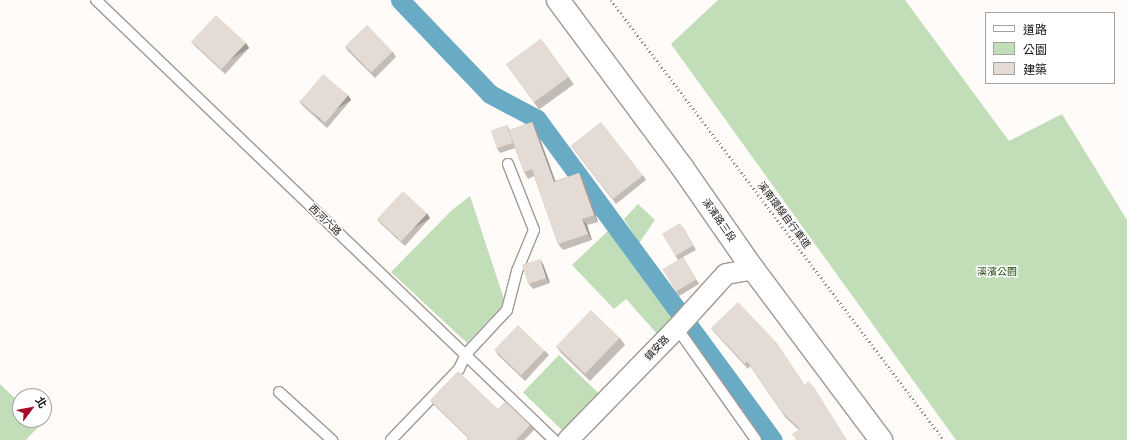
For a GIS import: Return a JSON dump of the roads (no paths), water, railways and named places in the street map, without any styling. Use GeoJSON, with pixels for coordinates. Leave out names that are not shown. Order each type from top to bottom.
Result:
{"type":"FeatureCollection","features":[{"type":"Feature","properties":{"kind":"street","name":"溪濱路三段"},"geometry":{"type":"LineString","coordinates":[[558,0],[682,167],[753,269],[881,440]]}},
{"type":"Feature","properties":{"kind":"street","name":"鎮安路"},"geometry":{"type":"LineString","coordinates":[[568,440],[677,328],[726,274],[753,269]]}},
{"type":"Feature","properties":{"kind":"lane","name":"西河六路"},"geometry":{"type":"LineString","coordinates":[[96,0],[554,440]]}},
{"type":"Feature","properties":{"kind":"lane"},"geometry":{"type":"LineString","coordinates":[[391,440],[459,369],[466,354],[507,310],[517,272],[534,230],[508,164]]}},
{"type":"Feature","properties":{"kind":"lane"},"geometry":{"type":"LineString","coordinates":[[677,328],[756,440]]}},
{"type":"Feature","properties":{"kind":"lane"},"geometry":{"type":"LineString","coordinates":[[279,392],[332,440]]}},
{"type":"Feature","properties":{"kind":"waterway"},"geometry":{"type":"LineString","coordinates":[[400,0],[490,94],[537,119],[773,440]]}},
{"type":"Feature","properties":{"kind":"park label","name":"溪濱公園"},"geometry":{"type":"Point","coordinates":[997,272]}}]}
